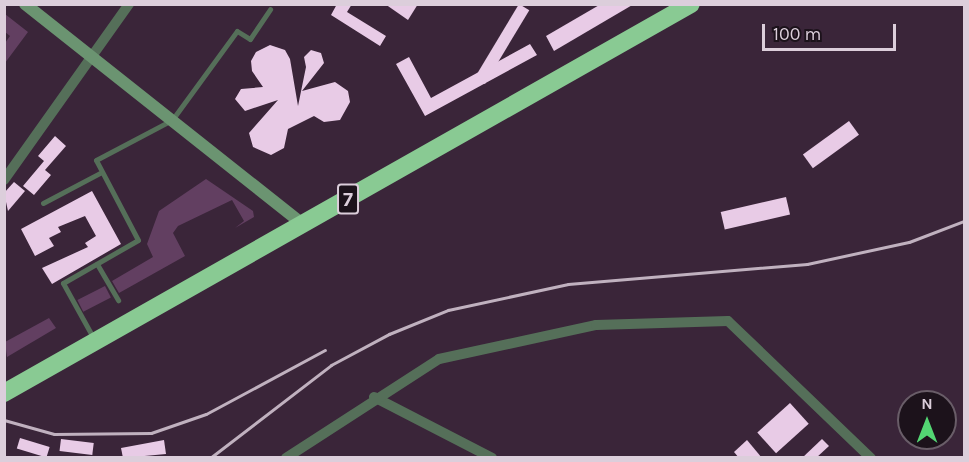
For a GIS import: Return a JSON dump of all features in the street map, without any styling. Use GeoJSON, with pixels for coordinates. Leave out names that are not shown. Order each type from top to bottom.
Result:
{"type":"FeatureCollection","features":[{"type":"Feature","properties":{"kind":"highway","name":"7"},"geometry":{"type":"LineString","coordinates":[[4,393],[691,4]]}},
{"type":"Feature","properties":{"kind":"street"},"geometry":{"type":"LineString","coordinates":[[25,4],[303,224]]}},
{"type":"Feature","properties":{"kind":"street"},"geometry":{"type":"LineString","coordinates":[[4,180],[94,59],[129,4]]}},
{"type":"Feature","properties":{"kind":"street"},"geometry":{"type":"LineString","coordinates":[[286,458],[374,397],[439,358],[596,325],[728,321],[871,458]]}},
{"type":"Feature","properties":{"kind":"street"},"geometry":{"type":"LineString","coordinates":[[374,397],[492,458]]}},
{"type":"Feature","properties":{"kind":"lane"},"geometry":{"type":"LineString","coordinates":[[94,340],[63,283],[138,240],[100,173],[96,160],[172,120],[237,31],[250,39],[270,9]]}},
{"type":"Feature","properties":{"kind":"lane"},"geometry":{"type":"LineString","coordinates":[[43,203],[100,173]]}},
{"type":"Feature","properties":{"kind":"lane"},"geometry":{"type":"LineString","coordinates":[[98,264],[118,300]]}},
{"type":"Feature","properties":{"kind":"shaded area"},"geometry":{"type":"Polygon","coordinates":[[[5,14],[28,32],[5,63],[5,43],[10,36],[5,32],[5,14]]]}},
{"type":"Feature","properties":{"kind":"shaded area"},"geometry":{"type":"Polygon","coordinates":[[[206,179],[253,211],[254,217],[235,228],[244,221],[232,200],[178,226],[173,233],[185,256],[119,293],[112,281],[153,257],[147,244],[159,211],[206,179]]]}},
{"type":"Feature","properties":{"kind":"shaded area"},"geometry":{"type":"Polygon","coordinates":[[[105,286],[111,298],[83,312],[77,300],[105,286]]]}},
{"type":"Feature","properties":{"kind":"shaded area"},"geometry":{"type":"Polygon","coordinates":[[[49,318],[56,328],[7,357],[5,342],[49,318]]]}},
{"type":"Feature","properties":{"kind":"building"},"geometry":{"type":"Polygon","coordinates":[[[337,4],[352,4],[347,12],[386,36],[380,46],[331,15],[337,4]]]}},
{"type":"Feature","properties":{"kind":"building"},"geometry":{"type":"Polygon","coordinates":[[[385,4],[418,4],[408,20],[385,4]]]}},
{"type":"Feature","properties":{"kind":"building"},"geometry":{"type":"Polygon","coordinates":[[[519,4],[529,10],[485,84],[475,78],[519,4]]]}},
{"type":"Feature","properties":{"kind":"building"},"geometry":{"type":"Polygon","coordinates":[[[601,4],[634,4],[554,51],[546,36],[601,4]]]}},
{"type":"Feature","properties":{"kind":"building"},"geometry":{"type":"Polygon","coordinates":[[[530,44],[537,55],[425,116],[396,64],[409,57],[431,98],[530,44]]]}},
{"type":"Feature","properties":{"kind":"building"},"geometry":{"type":"Polygon","coordinates":[[[270,45],[285,50],[290,59],[298,106],[306,67],[304,57],[311,50],[321,53],[324,63],[302,91],[335,82],[348,91],[350,102],[340,120],[324,122],[314,116],[288,129],[284,148],[271,155],[253,147],[249,133],[278,100],[245,111],[235,99],[241,89],[263,87],[252,71],[251,61],[256,52],[270,45]]]}},
{"type":"Feature","properties":{"kind":"building"},"geometry":{"type":"Polygon","coordinates":[[[849,121],[859,135],[813,168],[803,155],[849,121]]]}},
{"type":"Feature","properties":{"kind":"building"},"geometry":{"type":"Polygon","coordinates":[[[55,136],[66,146],[45,170],[51,175],[34,195],[23,186],[44,161],[38,156],[55,136]]]}},
{"type":"Feature","properties":{"kind":"building"},"geometry":{"type":"Polygon","coordinates":[[[14,182],[25,191],[8,211],[4,193],[14,182]]]}},
{"type":"Feature","properties":{"kind":"building"},"geometry":{"type":"Polygon","coordinates":[[[92,191],[121,244],[52,284],[42,268],[88,247],[85,243],[96,236],[85,216],[58,227],[61,232],[49,238],[54,246],[35,256],[21,229],[92,191]]]}},
{"type":"Feature","properties":{"kind":"building"},"geometry":{"type":"Polygon","coordinates":[[[786,197],[790,215],[725,230],[721,212],[786,197]]]}},
{"type":"Feature","properties":{"kind":"building"},"geometry":{"type":"Polygon","coordinates":[[[790,403],[809,424],[776,453],[757,432],[790,403]]]}},
{"type":"Feature","properties":{"kind":"building"},"geometry":{"type":"Polygon","coordinates":[[[20,438],[50,447],[46,458],[17,449],[20,438]]]}},
{"type":"Feature","properties":{"kind":"building"},"geometry":{"type":"Polygon","coordinates":[[[61,439],[94,443],[92,455],[60,451],[61,439]]]}},
{"type":"Feature","properties":{"kind":"building"},"geometry":{"type":"Polygon","coordinates":[[[822,439],[829,446],[816,458],[802,458],[822,439]]]}},
{"type":"Feature","properties":{"kind":"building"},"geometry":{"type":"Polygon","coordinates":[[[164,440],[166,454],[123,458],[121,448],[164,440]]]}},
{"type":"Feature","properties":{"kind":"building"},"geometry":{"type":"Polygon","coordinates":[[[747,440],[762,458],[739,458],[734,452],[747,440]]]}},
{"type":"Feature","properties":{"kind":"railway"},"geometry":{"type":"LineString","coordinates":[[210,458],[331,365],[389,334],[448,310],[568,284],[807,264],[909,242],[964,221]]}},
{"type":"Feature","properties":{"kind":"railway"},"geometry":{"type":"LineString","coordinates":[[4,420],[54,434],[151,433],[206,414],[325,350]]}}]}
